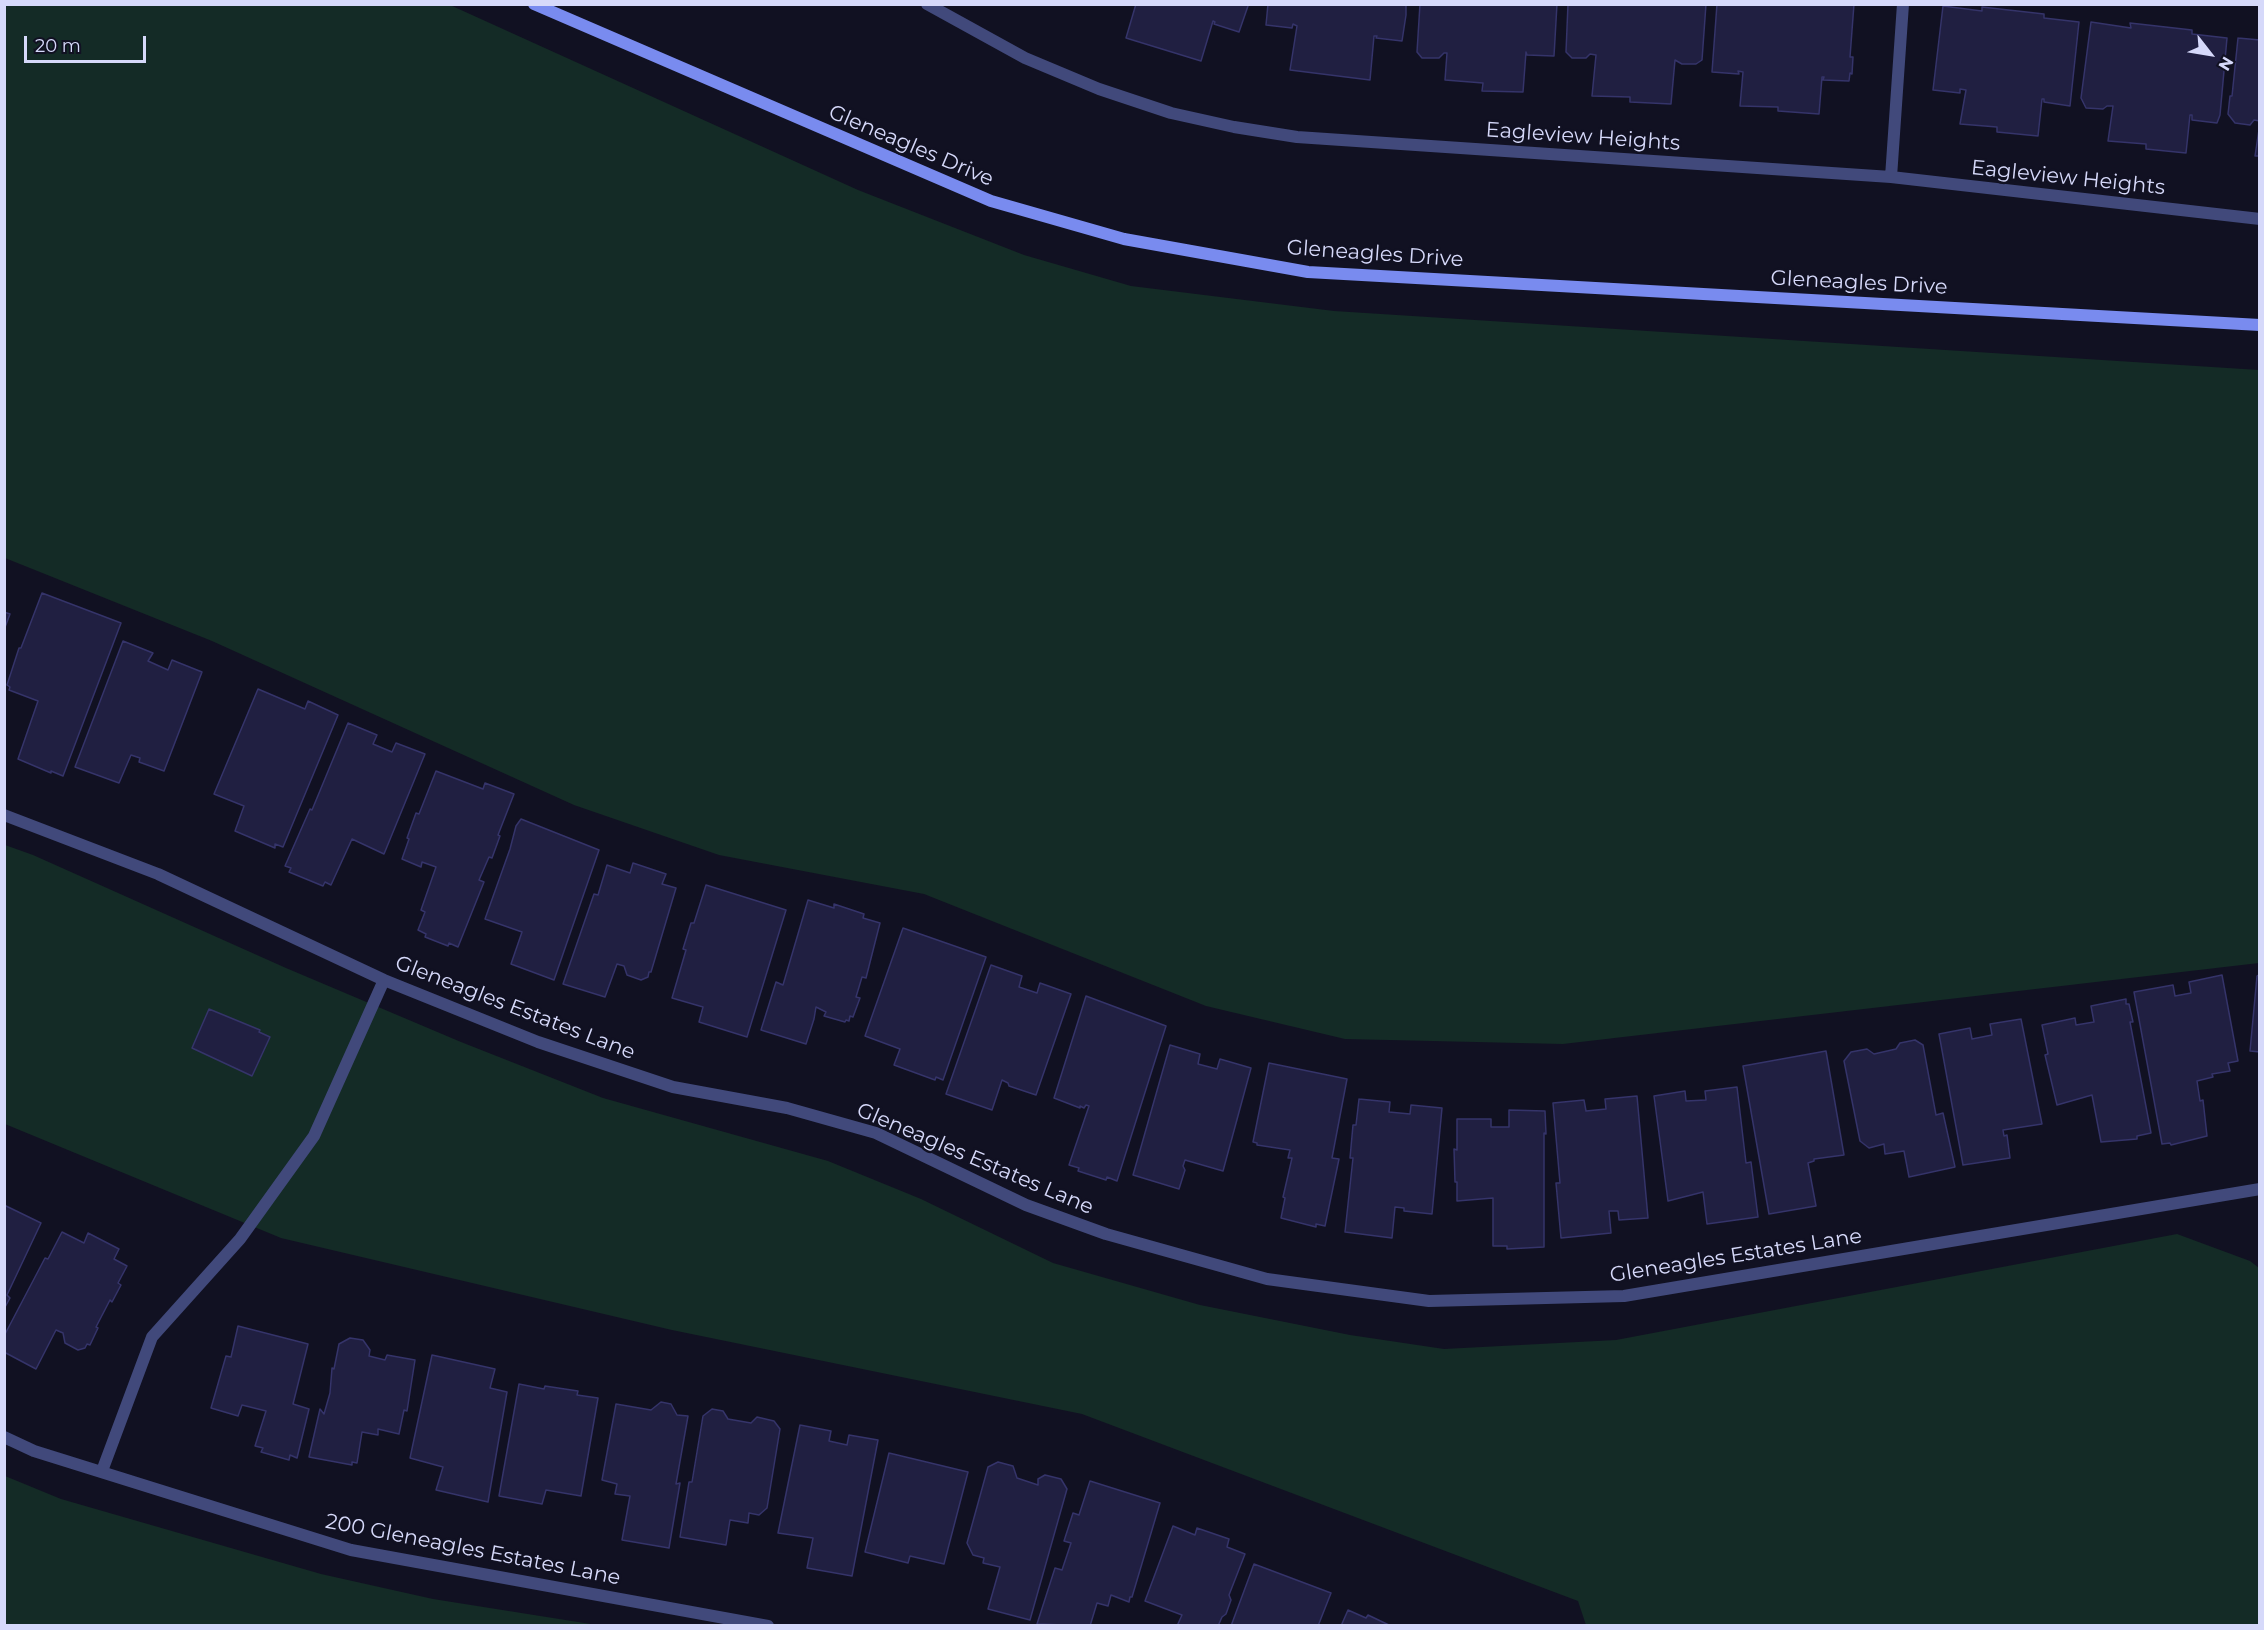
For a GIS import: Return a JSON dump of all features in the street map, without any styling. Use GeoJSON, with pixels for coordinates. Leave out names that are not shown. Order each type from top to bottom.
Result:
{"type":"FeatureCollection","features":[{"type":"Feature","properties":{"kind":"street","name":"Eagleview Heights"},"geometry":{"type":"LineString","coordinates":[[927,4],[1025,58],[1099,89],[1171,113],[1234,127],[1297,136],[1891,177],[2259,219]]}},
{"type":"Feature","properties":{"kind":"street"},"geometry":{"type":"LineString","coordinates":[[1891,177],[1903,4]]}},
{"type":"Feature","properties":{"kind":"street","name":"Gleneagles Drive"},"geometry":{"type":"LineString","coordinates":[[535,5],[991,201],[1124,239],[1308,272],[2259,325]]}},
{"type":"Feature","properties":{"kind":"street","name":"Gleneagles Estates Lane"},"geometry":{"type":"LineString","coordinates":[[4,815],[158,874],[384,980],[538,1042],[673,1087],[787,1108],[876,1133],[1026,1205],[1106,1234],[1267,1279],[1429,1301],[1624,1296],[2259,1189]]}},
{"type":"Feature","properties":{"kind":"street"},"geometry":{"type":"LineString","coordinates":[[102,1472],[152,1337],[240,1239],[314,1136],[384,980]]}},
{"type":"Feature","properties":{"kind":"street","name":"200 Gleneagles Estates Lane"},"geometry":{"type":"LineString","coordinates":[[4,1437],[34,1451],[351,1550],[768,1626]]}},
{"type":"Feature","properties":{"kind":"green space"},"geometry":{"type":"Polygon","coordinates":[[[4,5],[450,5],[858,190],[1024,255],[1131,286],[1334,311],[2259,370],[2259,963],[1563,1044],[1345,1039],[1206,1006],[924,894],[719,855],[574,805],[212,641],[5,558],[4,5]]]}},
{"type":"Feature","properties":{"kind":"green space"},"geometry":{"type":"Polygon","coordinates":[[[5,845],[33,855],[286,968],[461,1042],[603,1098],[828,1161],[921,1199],[1053,1263],[1200,1305],[1350,1335],[1444,1349],[1616,1340],[2177,1234],[2250,1261],[2259,1268],[2259,1625],[1586,1625],[1578,1601],[1082,1414],[672,1330],[281,1238],[5,1124],[5,845]]]}},
{"type":"Feature","properties":{"kind":"green space"},"geometry":{"type":"Polygon","coordinates":[[[5,1476],[61,1499],[321,1574],[433,1599],[597,1625],[5,1625],[5,1476]]]}},
{"type":"Feature","properties":{"kind":"building"},"geometry":{"type":"Polygon","coordinates":[[[1136,4],[1247,4],[1248,6],[1239,32],[1214,24],[1213,21],[1201,61],[1126,38],[1136,4]]]}},
{"type":"Feature","properties":{"kind":"building"},"geometry":{"type":"Polygon","coordinates":[[[1268,4],[1406,4],[1402,41],[1374,36],[1370,80],[1290,70],[1297,26],[1293,24],[1292,28],[1266,25],[1268,4]]]}},
{"type":"Feature","properties":{"kind":"building"},"geometry":{"type":"Polygon","coordinates":[[[1420,4],[1557,4],[1554,56],[1527,55],[1526,52],[1523,92],[1482,91],[1483,83],[1445,80],[1447,53],[1439,58],[1422,58],[1417,52],[1420,4]]]}},
{"type":"Feature","properties":{"kind":"building"},"geometry":{"type":"Polygon","coordinates":[[[1568,4],[1706,4],[1702,60],[1696,64],[1682,64],[1675,60],[1671,104],[1630,102],[1630,97],[1592,96],[1596,55],[1572,58],[1566,52],[1568,4]]]}},
{"type":"Feature","properties":{"kind":"building"},"geometry":{"type":"Polygon","coordinates":[[[1717,4],[1854,4],[1850,57],[1853,57],[1852,74],[1850,73],[1849,81],[1823,80],[1824,77],[1822,77],[1819,114],[1778,111],[1778,107],[1740,106],[1743,72],[1738,71],[1739,74],[1712,72],[1717,4]]]}},
{"type":"Feature","properties":{"kind":"building"},"geometry":{"type":"Polygon","coordinates":[[[1943,6],[1982,11],[1982,7],[2044,14],[2044,18],[2079,22],[2070,106],[2044,102],[2042,99],[2038,136],[1997,132],[1997,127],[1960,124],[1966,90],[1960,89],[1960,93],[1933,90],[1943,6]]]}},
{"type":"Feature","properties":{"kind":"building"},"geometry":{"type":"Polygon","coordinates":[[[2091,22],[2131,28],[2130,23],[2192,30],[2192,34],[2227,38],[2220,115],[2217,123],[2192,120],[2192,115],[2190,115],[2186,153],[2146,149],[2146,144],[2108,141],[2113,106],[2103,109],[2086,108],[2081,98],[2091,22]]]}},
{"type":"Feature","properties":{"kind":"building"},"geometry":{"type":"Polygon","coordinates":[[[2238,38],[2260,40],[2260,121],[2254,120],[2250,125],[2235,123],[2228,114],[2238,38]]]}},
{"type":"Feature","properties":{"kind":"building"},"geometry":{"type":"Polygon","coordinates":[[[2260,123],[2260,156],[2255,156],[2260,123]]]}},
{"type":"Feature","properties":{"kind":"building"},"geometry":{"type":"Polygon","coordinates":[[[42,593],[121,623],[63,776],[18,759],[38,701],[9,690],[10,687],[7,685],[19,648],[21,648],[42,593]]]}},
{"type":"Feature","properties":{"kind":"building"},"geometry":{"type":"Polygon","coordinates":[[[4,612],[10,614],[4,630],[4,612]]]}},
{"type":"Feature","properties":{"kind":"building"},"geometry":{"type":"Polygon","coordinates":[[[123,641],[153,653],[148,661],[168,670],[172,660],[202,672],[164,771],[139,762],[140,758],[131,755],[119,783],[75,767],[123,641]]]}},
{"type":"Feature","properties":{"kind":"building"},"geometry":{"type":"Polygon","coordinates":[[[258,689],[305,709],[308,701],[338,715],[283,847],[275,844],[275,848],[235,831],[244,806],[214,794],[258,689]]]}},
{"type":"Feature","properties":{"kind":"building"},"geometry":{"type":"Polygon","coordinates":[[[348,723],[377,735],[373,744],[392,752],[396,743],[425,754],[384,854],[352,839],[331,885],[325,882],[323,886],[289,872],[291,868],[285,866],[310,809],[312,810],[348,723]]]}},
{"type":"Feature","properties":{"kind":"building"},"geometry":{"type":"Polygon","coordinates":[[[436,771],[483,789],[485,783],[514,794],[498,835],[500,836],[492,858],[489,857],[479,880],[484,882],[458,947],[449,943],[448,946],[425,937],[426,934],[418,930],[425,912],[421,910],[436,867],[422,862],[421,867],[402,859],[416,813],[419,814],[436,771]]]}},
{"type":"Feature","properties":{"kind":"building"},"geometry":{"type":"Polygon","coordinates":[[[521,819],[599,850],[554,980],[511,964],[522,932],[485,919],[516,826],[521,819]]]}},
{"type":"Feature","properties":{"kind":"building"},"geometry":{"type":"Polygon","coordinates":[[[633,863],[666,874],[662,884],[676,888],[651,972],[648,977],[641,980],[627,975],[624,966],[617,964],[605,997],[563,984],[594,894],[598,895],[607,865],[630,873],[633,863]]]}},
{"type":"Feature","properties":{"kind":"building"},"geometry":{"type":"Polygon","coordinates":[[[706,885],[786,910],[747,1037],[699,1022],[703,1007],[672,998],[686,950],[683,949],[706,885]]]}},
{"type":"Feature","properties":{"kind":"building"},"geometry":{"type":"Polygon","coordinates":[[[808,900],[834,908],[834,904],[864,914],[863,918],[880,923],[866,978],[862,977],[856,997],[860,998],[853,1017],[850,1016],[849,1021],[845,1022],[824,1016],[826,1012],[816,1007],[806,1044],[761,1030],[776,982],[783,985],[808,900]]]}},
{"type":"Feature","properties":{"kind":"building"},"geometry":{"type":"Polygon","coordinates":[[[903,928],[986,957],[943,1080],[936,1077],[935,1080],[894,1065],[900,1049],[865,1036],[903,928]]]}},
{"type":"Feature","properties":{"kind":"building"},"geometry":{"type":"Polygon","coordinates":[[[991,965],[1022,976],[1019,987],[1037,993],[1040,983],[1071,994],[1036,1095],[1009,1086],[1002,1080],[992,1110],[946,1094],[991,965]]]}},
{"type":"Feature","properties":{"kind":"building"},"geometry":{"type":"Polygon","coordinates":[[[2260,974],[2260,1052],[2250,1051],[2257,976],[2260,974]]]}},
{"type":"Feature","properties":{"kind":"building"},"geometry":{"type":"Polygon","coordinates":[[[2222,975],[2238,1061],[2228,1063],[2230,1071],[2212,1074],[2213,1077],[2197,1081],[2200,1101],[2203,1100],[2207,1136],[2171,1145],[2170,1143],[2162,1144],[2134,992],[2173,985],[2175,996],[2191,993],[2189,982],[2222,975]]]}},
{"type":"Feature","properties":{"kind":"building"},"geometry":{"type":"Polygon","coordinates":[[[1086,996],[1166,1026],[1117,1181],[1078,1171],[1079,1168],[1069,1165],[1089,1106],[1086,1105],[1084,1108],[1080,1106],[1080,1108],[1054,1098],[1086,996]]]}},
{"type":"Feature","properties":{"kind":"building"},"geometry":{"type":"Polygon","coordinates":[[[2126,999],[2133,1022],[2130,1022],[2151,1133],[2137,1136],[2137,1139],[2101,1142],[2092,1095],[2057,1105],[2045,1055],[2048,1054],[2042,1025],[2075,1018],[2076,1025],[2094,1022],[2091,1006],[2126,999]]]}},
{"type":"Feature","properties":{"kind":"building"},"geometry":{"type":"Polygon","coordinates":[[[209,1009],[260,1030],[259,1032],[270,1037],[252,1076],[192,1048],[209,1009]]]}},
{"type":"Feature","properties":{"kind":"building"},"geometry":{"type":"Polygon","coordinates":[[[2021,1019],[2042,1124],[2003,1130],[2004,1136],[2007,1135],[2010,1158],[1963,1165],[1939,1034],[1970,1028],[1972,1039],[1992,1035],[1990,1024],[2021,1019]]]}},
{"type":"Feature","properties":{"kind":"building"},"geometry":{"type":"Polygon","coordinates":[[[1915,1040],[1923,1045],[1936,1115],[1943,1113],[1955,1167],[1909,1177],[1904,1151],[1885,1154],[1884,1144],[1869,1148],[1860,1141],[1844,1061],[1851,1052],[1867,1049],[1874,1054],[1896,1049],[1900,1043],[1915,1040]]]}},
{"type":"Feature","properties":{"kind":"building"},"geometry":{"type":"Polygon","coordinates":[[[1170,1045],[1200,1054],[1198,1064],[1217,1069],[1220,1059],[1251,1068],[1223,1171],[1185,1160],[1183,1166],[1185,1170],[1179,1189],[1133,1175],[1170,1045]]]}},
{"type":"Feature","properties":{"kind":"building"},"geometry":{"type":"Polygon","coordinates":[[[1826,1051],[1844,1155],[1814,1159],[1808,1163],[1816,1206],[1769,1214],[1743,1066],[1826,1051]]]}},
{"type":"Feature","properties":{"kind":"building"},"geometry":{"type":"Polygon","coordinates":[[[1269,1063],[1347,1079],[1332,1158],[1339,1159],[1325,1226],[1316,1224],[1316,1227],[1281,1218],[1285,1198],[1283,1197],[1292,1158],[1288,1158],[1290,1150],[1257,1145],[1253,1142],[1269,1063]]]}},
{"type":"Feature","properties":{"kind":"building"},"geometry":{"type":"Polygon","coordinates":[[[1737,1087],[1746,1163],[1751,1162],[1758,1217],[1707,1224],[1703,1192],[1668,1201],[1654,1096],[1685,1091],[1686,1101],[1706,1100],[1705,1091],[1737,1087]]]}},
{"type":"Feature","properties":{"kind":"building"},"geometry":{"type":"Polygon","coordinates":[[[1637,1096],[1648,1218],[1619,1220],[1618,1211],[1609,1211],[1611,1233],[1561,1238],[1556,1183],[1560,1183],[1553,1103],[1584,1100],[1586,1111],[1606,1109],[1605,1099],[1637,1096]]]}},
{"type":"Feature","properties":{"kind":"building"},"geometry":{"type":"Polygon","coordinates":[[[1359,1099],[1390,1102],[1389,1112],[1410,1114],[1411,1105],[1442,1108],[1432,1214],[1404,1211],[1404,1208],[1395,1207],[1392,1238],[1345,1232],[1353,1158],[1350,1158],[1353,1125],[1356,1125],[1359,1099]]]}},
{"type":"Feature","properties":{"kind":"building"},"geometry":{"type":"Polygon","coordinates":[[[1509,1110],[1545,1111],[1544,1247],[1507,1249],[1507,1246],[1493,1246],[1493,1198],[1457,1201],[1454,1149],[1457,1150],[1457,1119],[1491,1119],[1491,1127],[1509,1127],[1509,1110]]]}},
{"type":"Feature","properties":{"kind":"building"},"geometry":{"type":"Polygon","coordinates":[[[4,1205],[41,1223],[7,1295],[10,1298],[4,1309],[4,1205]]]}},
{"type":"Feature","properties":{"kind":"building"},"geometry":{"type":"Polygon","coordinates":[[[62,1232],[84,1243],[88,1233],[119,1249],[114,1259],[127,1266],[118,1283],[121,1285],[96,1327],[98,1328],[90,1345],[87,1344],[85,1348],[78,1350],[65,1343],[63,1333],[56,1330],[36,1369],[4,1352],[4,1336],[45,1258],[48,1259],[62,1232]]]}},
{"type":"Feature","properties":{"kind":"building"},"geometry":{"type":"Polygon","coordinates":[[[238,1326],[308,1344],[293,1404],[309,1409],[297,1458],[290,1455],[289,1460],[261,1452],[263,1448],[255,1446],[266,1411],[242,1405],[238,1416],[211,1408],[226,1356],[231,1357],[238,1326]]]}},
{"type":"Feature","properties":{"kind":"building"},"geometry":{"type":"Polygon","coordinates":[[[350,1338],[363,1340],[370,1350],[369,1356],[385,1360],[387,1355],[415,1360],[407,1411],[404,1410],[399,1434],[378,1429],[378,1435],[362,1432],[357,1463],[352,1462],[352,1465],[309,1457],[320,1409],[324,1414],[330,1393],[332,1368],[334,1369],[339,1344],[350,1338]]]}},
{"type":"Feature","properties":{"kind":"building"},"geometry":{"type":"Polygon","coordinates":[[[432,1355],[495,1369],[490,1388],[507,1392],[488,1502],[436,1490],[443,1467],[410,1458],[432,1355]]]}},
{"type":"Feature","properties":{"kind":"building"},"geometry":{"type":"Polygon","coordinates":[[[519,1384],[544,1389],[545,1386],[578,1391],[577,1395],[598,1398],[581,1496],[546,1490],[542,1504],[499,1496],[519,1384]]]}},
{"type":"Feature","properties":{"kind":"building"},"geometry":{"type":"Polygon","coordinates":[[[661,1402],[671,1404],[677,1415],[688,1416],[676,1484],[680,1483],[669,1548],[622,1540],[630,1496],[615,1494],[617,1484],[602,1480],[616,1404],[651,1410],[661,1402]]]}},
{"type":"Feature","properties":{"kind":"building"},"geometry":{"type":"Polygon","coordinates":[[[712,1409],[723,1411],[728,1419],[751,1423],[757,1417],[774,1421],[780,1429],[767,1508],[759,1515],[749,1513],[748,1523],[730,1520],[726,1545],[680,1537],[703,1416],[712,1409]]]}},
{"type":"Feature","properties":{"kind":"building"},"geometry":{"type":"Polygon","coordinates":[[[800,1425],[831,1431],[829,1441],[847,1445],[849,1435],[878,1440],[852,1576],[807,1568],[813,1538],[778,1533],[800,1425]]]}},
{"type":"Feature","properties":{"kind":"building"},"geometry":{"type":"Polygon","coordinates":[[[889,1453],[968,1472],[944,1564],[910,1556],[908,1563],[865,1552],[889,1453]]]}},
{"type":"Feature","properties":{"kind":"building"},"geometry":{"type":"Polygon","coordinates":[[[998,1462],[1013,1466],[1017,1478],[1038,1485],[1038,1479],[1045,1475],[1061,1479],[1067,1489],[1030,1620],[988,1609],[1000,1567],[983,1563],[984,1558],[973,1555],[967,1543],[988,1467],[998,1462]]]}},
{"type":"Feature","properties":{"kind":"building"},"geometry":{"type":"Polygon","coordinates":[[[1090,1481],[1160,1503],[1132,1597],[1129,1602],[1111,1595],[1108,1606],[1097,1603],[1090,1626],[1037,1624],[1055,1568],[1062,1570],[1071,1543],[1064,1541],[1073,1513],[1079,1515],[1090,1481]]]}},
{"type":"Feature","properties":{"kind":"building"},"geometry":{"type":"Polygon","coordinates":[[[1173,1526],[1195,1535],[1197,1528],[1229,1539],[1227,1547],[1245,1554],[1229,1595],[1231,1600],[1226,1614],[1218,1626],[1177,1626],[1182,1615],[1145,1601],[1173,1526]]]}},
{"type":"Feature","properties":{"kind":"building"},"geometry":{"type":"Polygon","coordinates":[[[1254,1564],[1331,1593],[1318,1626],[1231,1626],[1254,1564]]]}},
{"type":"Feature","properties":{"kind":"building"},"geometry":{"type":"Polygon","coordinates":[[[1348,1610],[1366,1618],[1368,1615],[1391,1626],[1341,1626],[1348,1610]]]}}]}
